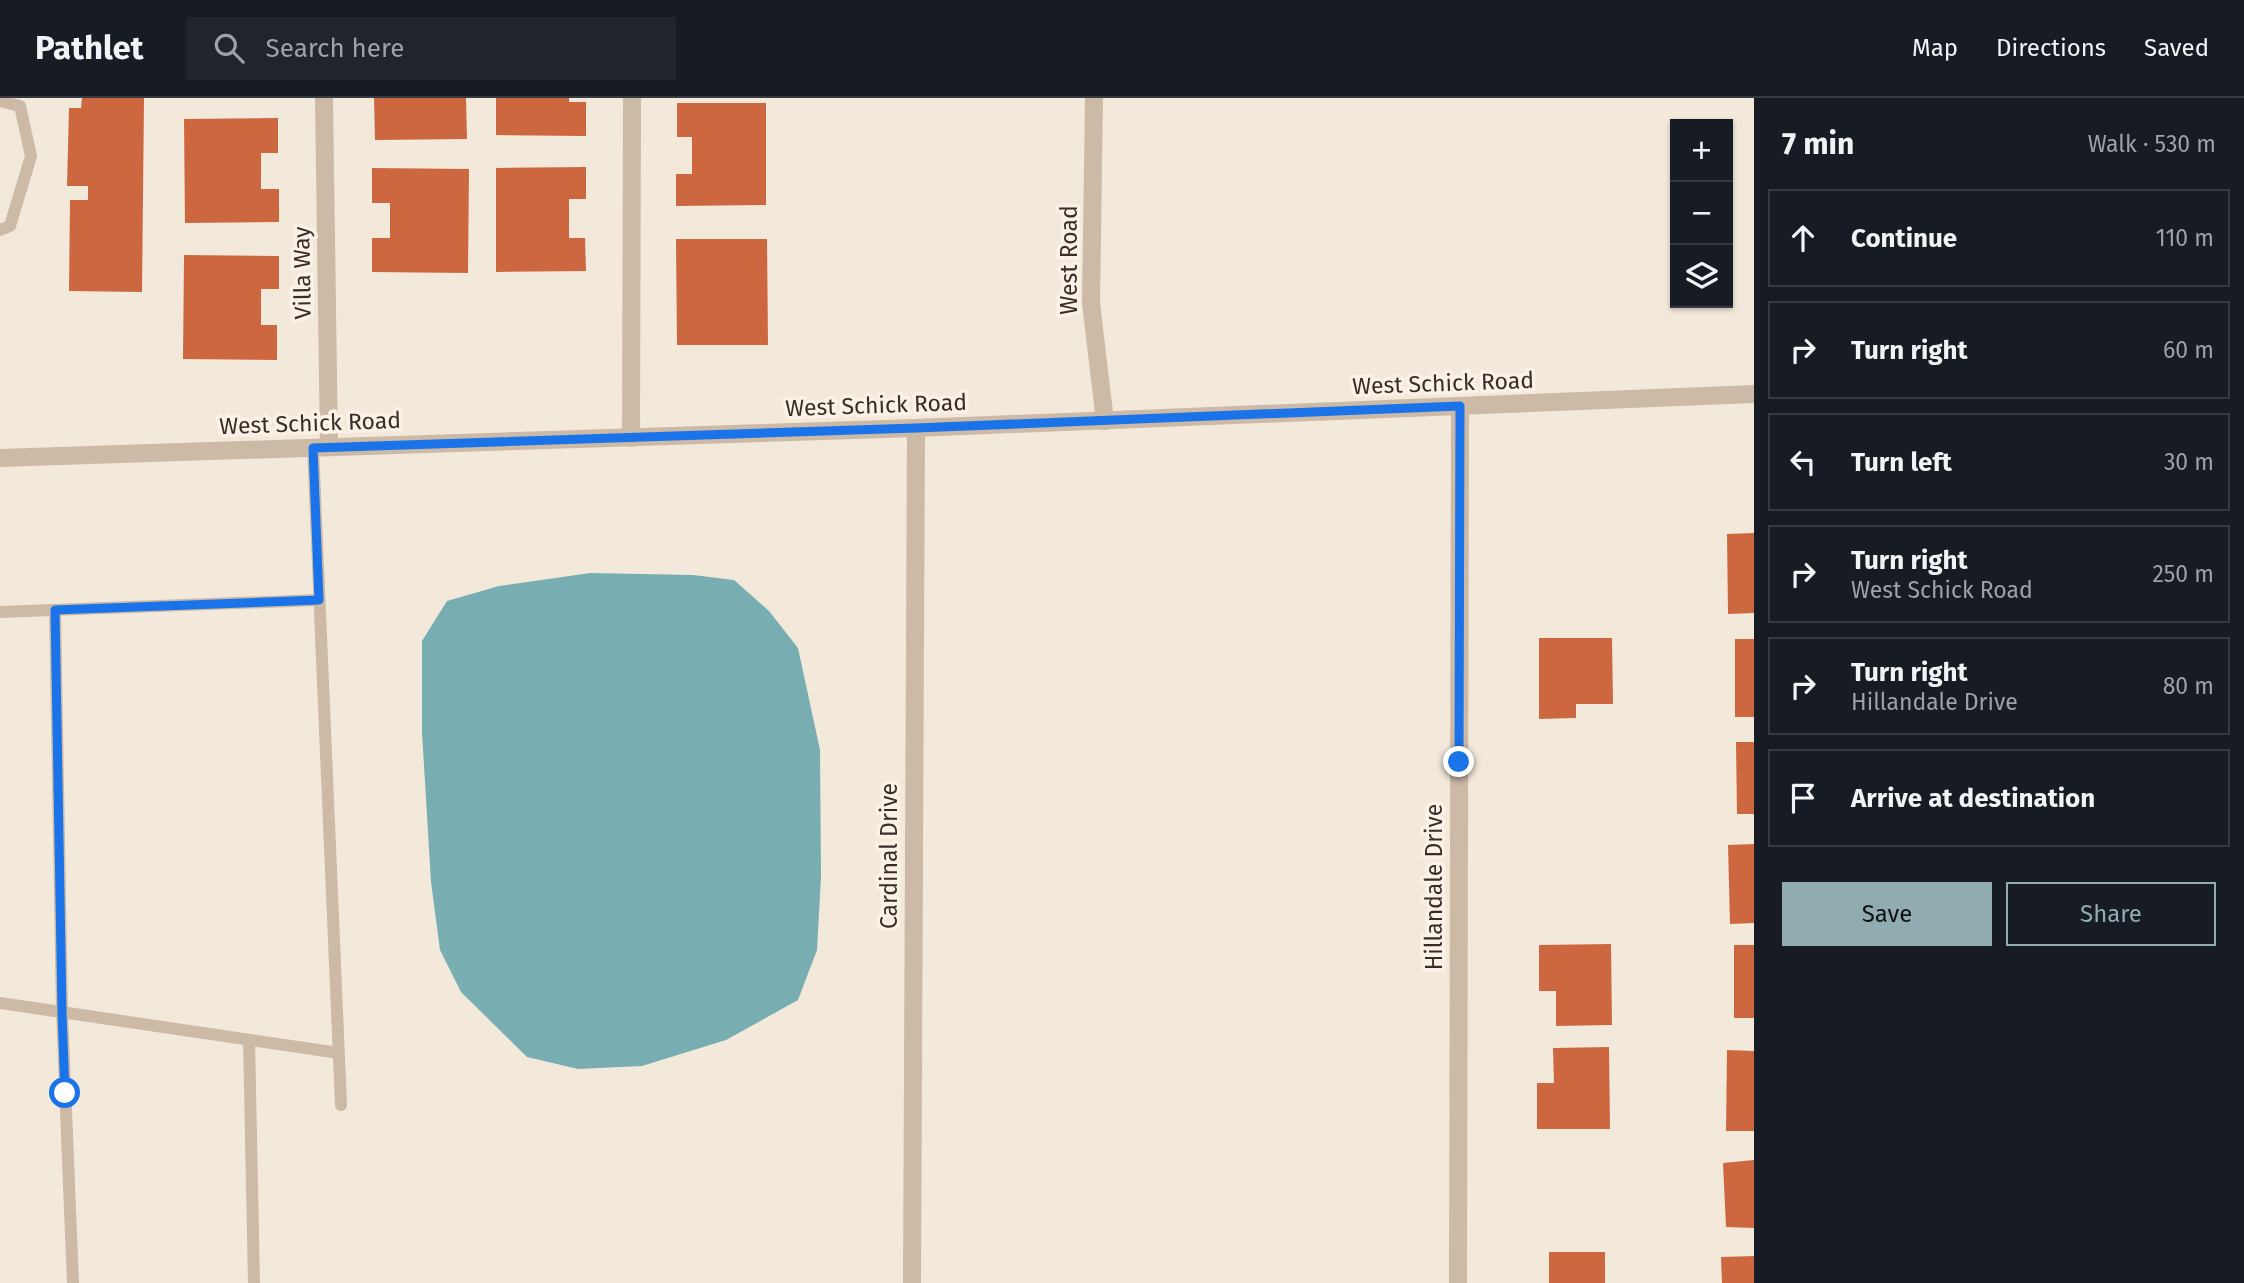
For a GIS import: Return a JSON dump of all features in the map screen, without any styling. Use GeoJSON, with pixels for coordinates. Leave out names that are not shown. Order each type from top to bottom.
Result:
{"type":"FeatureCollection","features":[{"type":"Feature","properties":{"kind":"street","name":"Villa Way"},"geometry":{"type":"LineString","coordinates":[[321,447],[324,98]]}},
{"type":"Feature","properties":{"kind":"street"},"geometry":{"type":"LineString","coordinates":[[631,438],[632,98]]}},
{"type":"Feature","properties":{"kind":"street","name":"West Road"},"geometry":{"type":"LineString","coordinates":[[1094,98],[1091,303],[1105,421]]}},
{"type":"Feature","properties":{"kind":"street","name":"West Schick Road"},"geometry":{"type":"LineString","coordinates":[[0,458],[916,428],[1754,394]]}},
{"type":"Feature","properties":{"kind":"street","name":"Hillandale Drive"},"geometry":{"type":"LineString","coordinates":[[1458,1283],[1460,406]]}},
{"type":"Feature","properties":{"kind":"street","name":"Cardinal Drive"},"geometry":{"type":"LineString","coordinates":[[912,1283],[916,428]]}},
{"type":"Feature","properties":{"kind":"lane"},"geometry":{"type":"LineString","coordinates":[[0,101],[20,107],[31,156],[10,226],[0,230]]}},
{"type":"Feature","properties":{"kind":"lane"},"geometry":{"type":"LineString","coordinates":[[321,447],[319,600],[341,1105]]}},
{"type":"Feature","properties":{"kind":"lane"},"geometry":{"type":"LineString","coordinates":[[0,612],[319,600]]}},
{"type":"Feature","properties":{"kind":"lane"},"geometry":{"type":"LineString","coordinates":[[55,610],[62,1012],[73,1283]]}},
{"type":"Feature","properties":{"kind":"lane"},"geometry":{"type":"LineString","coordinates":[[0,1003],[339,1053]]}},
{"type":"Feature","properties":{"kind":"lane"},"geometry":{"type":"LineString","coordinates":[[249,1040],[254,1283]]}},
{"type":"Feature","properties":{"kind":"water"},"geometry":{"type":"Polygon","coordinates":[[[590,573],[693,575],[734,580],[769,611],[798,648],[820,750],[821,877],[817,950],[798,1000],[726,1040],[642,1066],[578,1069],[527,1057],[461,992],[440,950],[431,882],[422,732],[422,641],[447,601],[499,586],[590,573]]]}},
{"type":"Feature","properties":{"kind":"building"},"geometry":{"type":"Polygon","coordinates":[[[82,98],[144,98],[142,292],[69,291],[70,200],[88,200],[88,186],[67,186],[69,108],[81,108],[82,98]]]}},
{"type":"Feature","properties":{"kind":"building"},"geometry":{"type":"Polygon","coordinates":[[[374,98],[466,98],[467,139],[375,140],[374,98]]]}},
{"type":"Feature","properties":{"kind":"building"},"geometry":{"type":"Polygon","coordinates":[[[496,98],[569,98],[569,102],[586,102],[586,136],[496,135],[496,98]]]}},
{"type":"Feature","properties":{"kind":"building"},"geometry":{"type":"Polygon","coordinates":[[[677,103],[766,103],[766,205],[676,206],[676,174],[692,174],[692,137],[677,137],[677,103]]]}},
{"type":"Feature","properties":{"kind":"building"},"geometry":{"type":"Polygon","coordinates":[[[278,118],[278,153],[261,153],[261,189],[279,189],[279,222],[185,223],[184,119],[278,118]]]}},
{"type":"Feature","properties":{"kind":"building"},"geometry":{"type":"Polygon","coordinates":[[[586,167],[586,199],[569,199],[569,238],[585,238],[586,271],[496,272],[496,168],[586,167]]]}},
{"type":"Feature","properties":{"kind":"building"},"geometry":{"type":"Polygon","coordinates":[[[372,168],[469,169],[468,273],[372,272],[372,238],[390,238],[390,203],[372,203],[372,168]]]}},
{"type":"Feature","properties":{"kind":"building"},"geometry":{"type":"Polygon","coordinates":[[[676,239],[767,239],[768,345],[677,345],[676,239]]]}},
{"type":"Feature","properties":{"kind":"building"},"geometry":{"type":"Polygon","coordinates":[[[184,255],[279,256],[279,289],[261,289],[261,325],[277,325],[277,360],[183,359],[184,255]]]}},
{"type":"Feature","properties":{"kind":"building"},"geometry":{"type":"Polygon","coordinates":[[[1754,533],[1754,613],[1728,614],[1727,534],[1754,533]]]}},
{"type":"Feature","properties":{"kind":"building"},"geometry":{"type":"Polygon","coordinates":[[[1539,638],[1612,638],[1613,704],[1576,704],[1576,718],[1539,719],[1539,638]]]}},
{"type":"Feature","properties":{"kind":"building"},"geometry":{"type":"Polygon","coordinates":[[[1735,639],[1754,639],[1754,717],[1735,717],[1735,639]]]}},
{"type":"Feature","properties":{"kind":"building"},"geometry":{"type":"Polygon","coordinates":[[[1736,742],[1754,742],[1754,814],[1737,814],[1736,742]]]}},
{"type":"Feature","properties":{"kind":"building"},"geometry":{"type":"Polygon","coordinates":[[[1754,844],[1754,923],[1730,924],[1728,845],[1754,844]]]}},
{"type":"Feature","properties":{"kind":"building"},"geometry":{"type":"Polygon","coordinates":[[[1611,944],[1612,1025],[1556,1026],[1556,991],[1539,991],[1539,945],[1611,944]]]}},
{"type":"Feature","properties":{"kind":"building"},"geometry":{"type":"Polygon","coordinates":[[[1734,945],[1754,945],[1754,1018],[1734,1018],[1734,945]]]}},
{"type":"Feature","properties":{"kind":"building"},"geometry":{"type":"Polygon","coordinates":[[[1609,1047],[1610,1129],[1537,1129],[1537,1083],[1554,1083],[1553,1048],[1609,1047]]]}},
{"type":"Feature","properties":{"kind":"building"},"geometry":{"type":"Polygon","coordinates":[[[1727,1050],[1754,1051],[1754,1131],[1726,1131],[1727,1050]]]}},
{"type":"Feature","properties":{"kind":"building"},"geometry":{"type":"Polygon","coordinates":[[[1754,1160],[1754,1228],[1726,1227],[1723,1163],[1754,1160]]]}},
{"type":"Feature","properties":{"kind":"building"},"geometry":{"type":"Polygon","coordinates":[[[1549,1252],[1605,1252],[1605,1283],[1549,1283],[1549,1252]]]}},
{"type":"Feature","properties":{"kind":"building"},"geometry":{"type":"Polygon","coordinates":[[[1754,1256],[1754,1283],[1722,1283],[1721,1257],[1754,1256]]]}},
{"type":"Feature","properties":{"kind":"route"},"geometry":{"type":"LineString","coordinates":[[65,1093],[55,610],[319,600],[313,448],[1460,406],[1459,762]]}}]}
